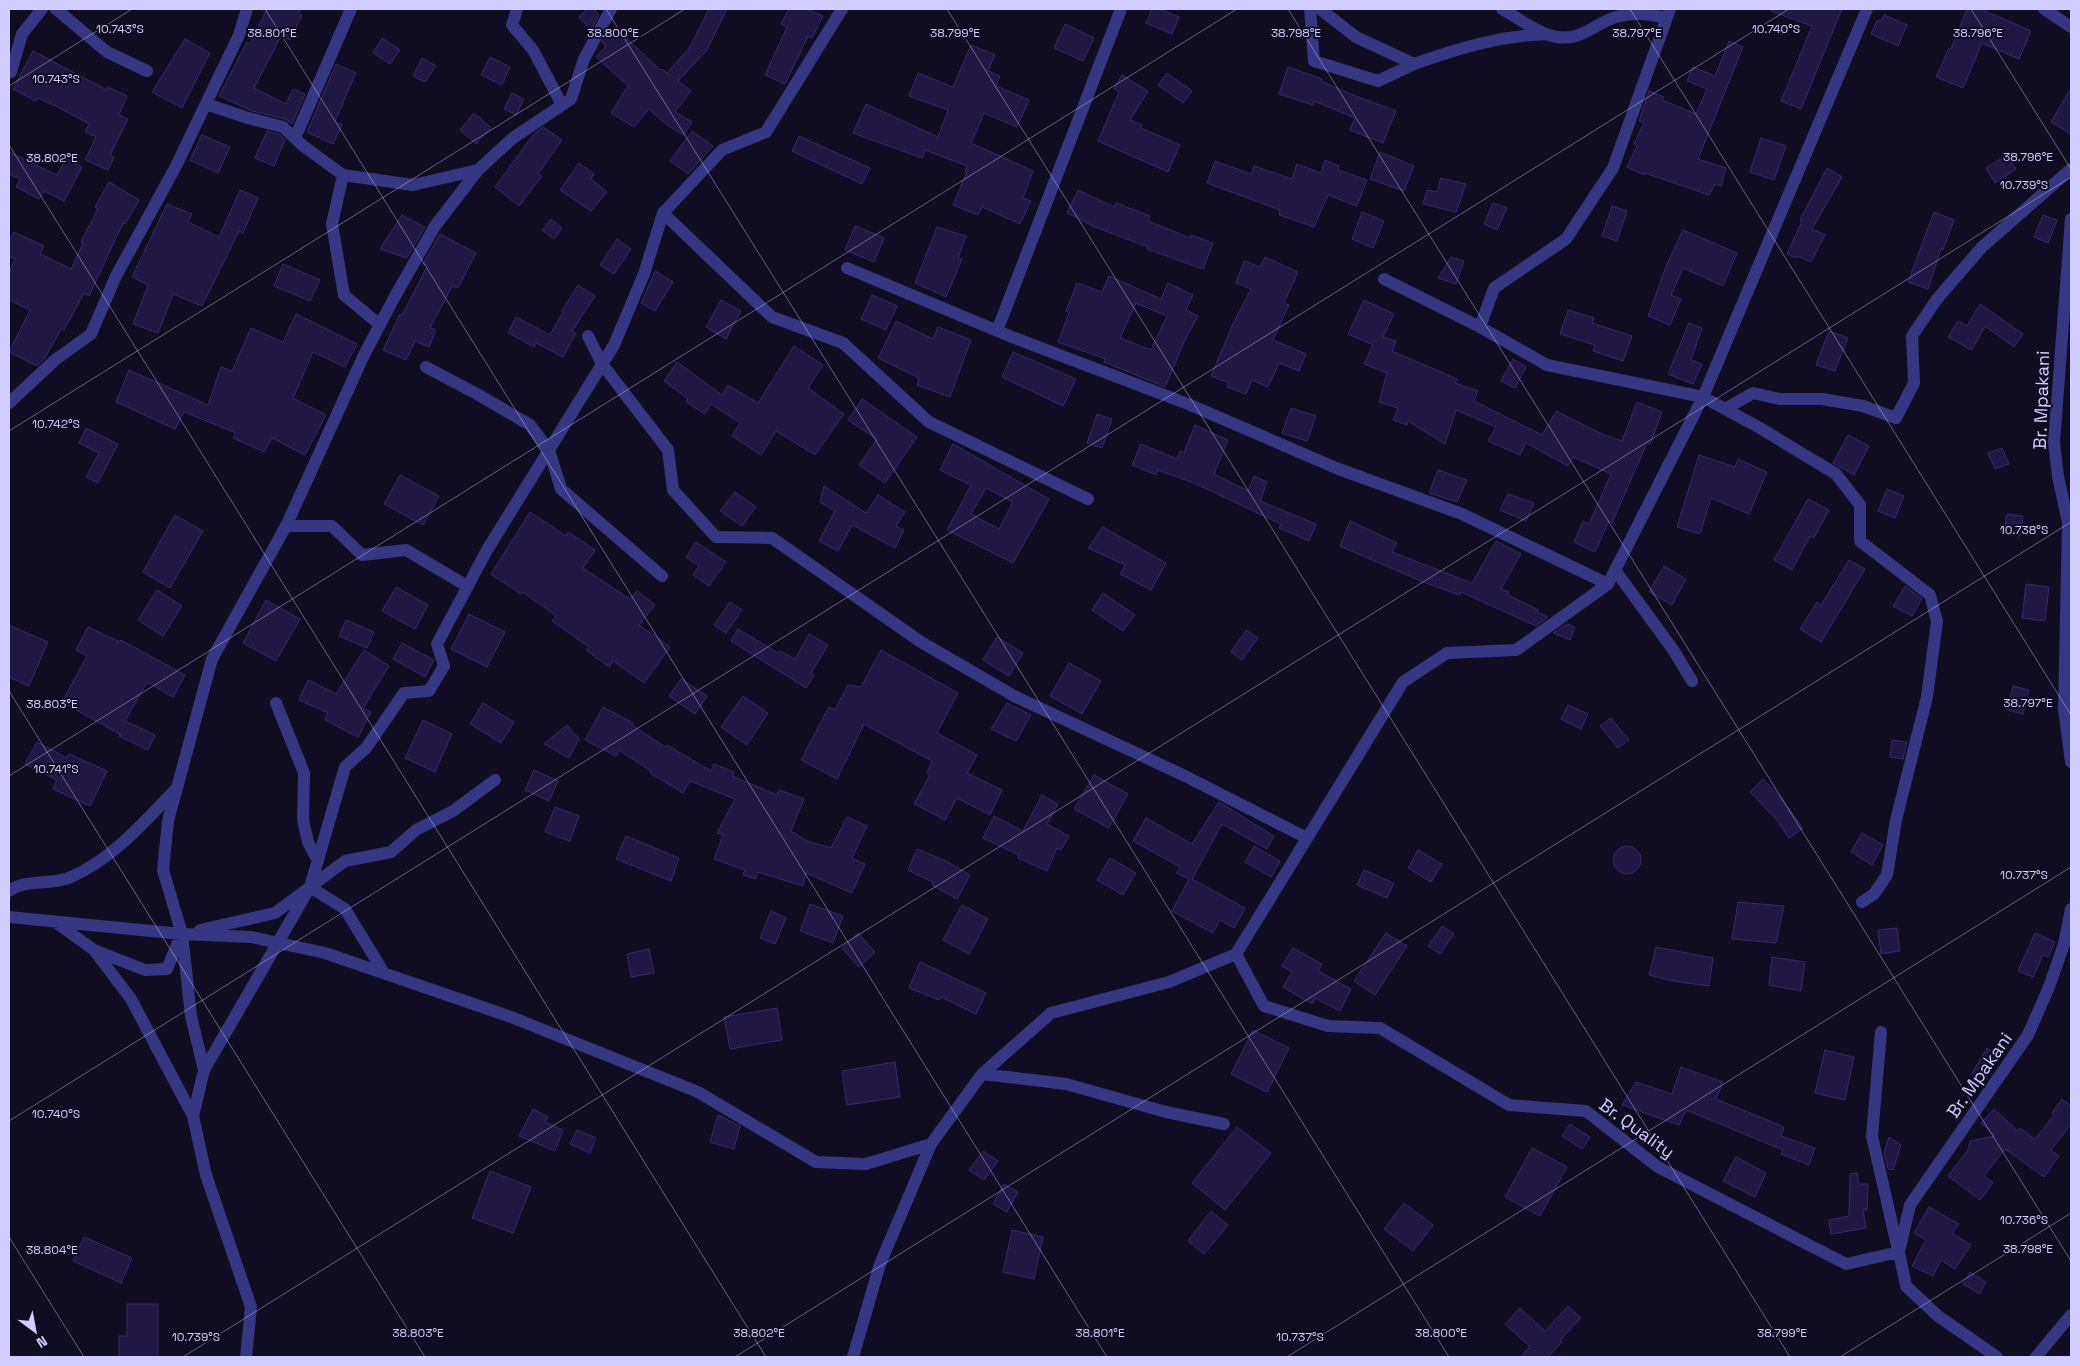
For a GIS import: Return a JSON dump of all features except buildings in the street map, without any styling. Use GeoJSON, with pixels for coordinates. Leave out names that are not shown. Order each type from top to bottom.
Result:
{"type":"FeatureCollection","features":[{"type":"Feature","properties":{"kind":"street"},"geometry":{"type":"LineString","coordinates":[[11,72],[22,34],[42,9]]}},
{"type":"Feature","properties":{"kind":"street"},"geometry":{"type":"LineString","coordinates":[[56,9],[108,52],[147,71]]}},
{"type":"Feature","properties":{"kind":"street"},"geometry":{"type":"LineString","coordinates":[[9,403],[55,360],[91,334],[116,276],[176,166],[206,104],[239,35],[247,9]]}},
{"type":"Feature","properties":{"kind":"street"},"geometry":{"type":"LineString","coordinates":[[294,138],[351,9]]}},
{"type":"Feature","properties":{"kind":"street"},"geometry":{"type":"LineString","coordinates":[[517,9],[512,25],[533,50],[562,106]]}},
{"type":"Feature","properties":{"kind":"street"},"geometry":{"type":"LineString","coordinates":[[204,1070],[191,1016],[182,934],[163,870],[168,820],[212,659],[286,526],[380,325],[435,226],[478,170],[513,138],[572,99],[584,59],[611,9]]}},
{"type":"Feature","properties":{"kind":"street"},"geometry":{"type":"LineString","coordinates":[[192,1116],[204,1070],[310,887],[345,767],[366,748],[404,693],[429,691],[444,666],[437,644],[486,550],[614,345],[644,274],[663,213],[722,150],[766,132],[842,9]]}},
{"type":"Feature","properties":{"kind":"street"},"geometry":{"type":"LineString","coordinates":[[997,331],[1122,9]]}},
{"type":"Feature","properties":{"kind":"street"},"geometry":{"type":"LineString","coordinates":[[1310,9],[1314,61],[1378,81],[1414,64],[1456,49],[1512,36],[1547,34],[1572,37],[1590,32],[1616,17],[1646,12],[1667,13],[1613,168],[1566,239],[1494,288],[1480,327]]}},
{"type":"Feature","properties":{"kind":"street"},"geometry":{"type":"LineString","coordinates":[[1320,9],[1356,37],[1414,64]]}},
{"type":"Feature","properties":{"kind":"street"},"geometry":{"type":"LineString","coordinates":[[1502,9],[1547,34]]}},
{"type":"Feature","properties":{"kind":"street"},"geometry":{"type":"LineString","coordinates":[[853,1357],[880,1264],[932,1144],[982,1074],[1051,1013],[1168,982],[1236,954],[1403,682],[1447,653],[1516,650],[1608,584],[1703,397],[1867,9]]}},
{"type":"Feature","properties":{"kind":"street"},"geometry":{"type":"LineString","coordinates":[[2044,9],[2071,27]]}},
{"type":"Feature","properties":{"kind":"street"},"geometry":{"type":"LineString","coordinates":[[206,104],[283,127],[294,138],[343,175],[413,185],[478,170]]}},
{"type":"Feature","properties":{"kind":"street"},"geometry":{"type":"LineString","coordinates":[[1725,409],[1753,393],[1779,399],[1822,399],[1863,406],[1896,418],[1914,383],[1912,336],[1937,299],[1982,247],[2071,169]]}},
{"type":"Feature","properties":{"kind":"street"},"geometry":{"type":"LineString","coordinates":[[343,175],[332,224],[344,295],[380,325]]}},
{"type":"Feature","properties":{"kind":"street"},"geometry":{"type":"LineString","coordinates":[[663,213],[772,317],[843,343],[929,422],[1088,499]]}},
{"type":"Feature","properties":{"kind":"street","name":"Br. Mpakani"},"geometry":{"type":"LineString","coordinates":[[2071,219],[2054,443],[2058,476],[2068,523],[2064,708],[2071,762]]}},
{"type":"Feature","properties":{"kind":"street"},"geometry":{"type":"LineString","coordinates":[[847,268],[997,331],[1188,404],[1336,468],[1462,514],[1608,584]]}},
{"type":"Feature","properties":{"kind":"street"},"geometry":{"type":"LineString","coordinates":[[1384,278],[1480,327],[1547,365],[1703,397],[1725,409],[1836,474],[1860,505],[1860,541],[1930,594],[1937,621],[1927,697],[1896,820],[1887,875],[1874,894],[1862,902]]}},
{"type":"Feature","properties":{"kind":"street"},"geometry":{"type":"LineString","coordinates":[[588,336],[602,364],[668,450],[673,490],[716,537],[772,538],[921,642],[1016,697],[1183,775],[1307,838]]}},
{"type":"Feature","properties":{"kind":"street"},"geometry":{"type":"LineString","coordinates":[[426,367],[530,425],[549,450],[561,489],[662,576]]}},
{"type":"Feature","properties":{"kind":"street"},"geometry":{"type":"LineString","coordinates":[[286,526],[332,526],[362,555],[406,550],[468,586]]}},
{"type":"Feature","properties":{"kind":"street"},"geometry":{"type":"LineString","coordinates":[[1615,570],[1674,651],[1692,681]]}},
{"type":"Feature","properties":{"kind":"street"},"geometry":{"type":"LineString","coordinates":[[276,702],[304,773],[303,820],[308,842],[318,861]]}},
{"type":"Feature","properties":{"kind":"street"},"geometry":{"type":"LineString","coordinates":[[182,934],[274,913],[345,861],[391,852],[416,830],[453,811],[494,780]]}},
{"type":"Feature","properties":{"kind":"street"},"geometry":{"type":"LineString","coordinates":[[9,891],[17,885],[70,878],[124,844],[177,787]]}},
{"type":"Feature","properties":{"kind":"street"},"geometry":{"type":"LineString","coordinates":[[310,887],[345,909],[384,973]]}},
{"type":"Feature","properties":{"kind":"street","name":"Br. Mpakani"},"geometry":{"type":"LineString","coordinates":[[1899,1252],[1910,1204],[2028,1035],[2049,987],[2064,944],[2071,909]]}},
{"type":"Feature","properties":{"kind":"street"},"geometry":{"type":"LineString","coordinates":[[9,917],[182,934],[251,937],[325,953],[511,1017],[698,1092],[816,1162],[866,1164],[932,1144]]}},
{"type":"Feature","properties":{"kind":"street"},"geometry":{"type":"LineString","coordinates":[[53,920],[94,950],[145,970],[167,969],[182,934]]}},
{"type":"Feature","properties":{"kind":"street"},"geometry":{"type":"LineString","coordinates":[[94,950],[131,998],[192,1116],[206,1175],[251,1307],[246,1357]]}},
{"type":"Feature","properties":{"kind":"street","name":"Br. Quality"},"geometry":{"type":"LineString","coordinates":[[1236,954],[1264,1006],[1328,1026],[1380,1028],[1509,1105],[1586,1111],[1658,1167],[1846,1264],[1899,1252]]}},
{"type":"Feature","properties":{"kind":"street"},"geometry":{"type":"LineString","coordinates":[[1881,1032],[1872,1136],[1906,1286],[1938,1316],[1998,1357]]}},
{"type":"Feature","properties":{"kind":"street"},"geometry":{"type":"LineString","coordinates":[[982,1074],[1066,1084],[1166,1112],[1224,1124]]}},
{"type":"Feature","properties":{"kind":"street"},"geometry":{"type":"LineString","coordinates":[[2036,1357],[2071,1315]]}}]}
